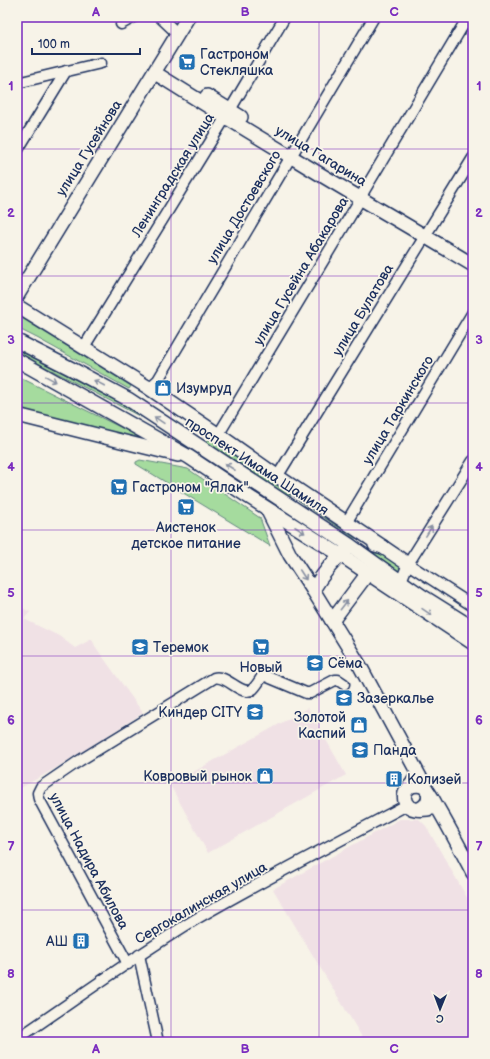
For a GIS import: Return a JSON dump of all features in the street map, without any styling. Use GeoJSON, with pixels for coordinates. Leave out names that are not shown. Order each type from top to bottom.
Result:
{"type":"FeatureCollection","features":[{"type":"Feature","properties":{"kind":"main road","name":"улица Гусейнова"},"geometry":{"type":"LineString","coordinates":[[17,296],[188,17]]}},
{"type":"Feature","properties":{"kind":"main road","name":"улица Гагарина"},"geometry":{"type":"LineString","coordinates":[[157,69],[292,154],[427,233],[473,256]]}},
{"type":"Feature","properties":{"kind":"main road","name":"улица Гагарина"},"geometry":{"type":"LineString","coordinates":[[427,233],[473,265]]}},
{"type":"Feature","properties":{"kind":"main road","name":"проспект Имама Шамиля"},"geometry":{"type":"LineString","coordinates":[[17,306],[148,388],[408,564]]}},
{"type":"Feature","properties":{"kind":"main road","name":"проспект Имама Шамиля"},"geometry":{"type":"LineString","coordinates":[[17,341],[128,399],[331,533],[368,573],[473,643]]}},
{"type":"Feature","properties":{"kind":"main road","name":"проспект Имама Шамиля"},"geometry":{"type":"LineString","coordinates":[[17,360],[154,443],[189,457],[267,509],[331,549],[346,550],[376,564],[422,596],[473,628]]}},
{"type":"Feature","properties":{"kind":"main road"},"geometry":{"type":"LineString","coordinates":[[128,399],[148,388]]}},
{"type":"Feature","properties":{"kind":"main road","name":"проспект Имама Шамиля"},"geometry":{"type":"LineString","coordinates":[[17,415],[154,443]]}},
{"type":"Feature","properties":{"kind":"main road"},"geometry":{"type":"LineString","coordinates":[[191,442],[217,434]]}},
{"type":"Feature","properties":{"kind":"main road"},"geometry":{"type":"LineString","coordinates":[[282,480],[302,514]]}},
{"type":"Feature","properties":{"kind":"main road"},"geometry":{"type":"LineString","coordinates":[[267,509],[290,555],[360,666],[473,873]]}},
{"type":"Feature","properties":{"kind":"main road"},"geometry":{"type":"LineString","coordinates":[[331,533],[383,547]]}},
{"type":"Feature","properties":{"kind":"main road"},"geometry":{"type":"LineString","coordinates":[[313,590],[322,576],[346,550]]}},
{"type":"Feature","properties":{"kind":"main road"},"geometry":{"type":"LineString","coordinates":[[332,621],[368,573]]}},
{"type":"Feature","properties":{"kind":"main road"},"geometry":{"type":"LineString","coordinates":[[414,766],[414,780],[404,797],[413,807],[440,811]]}},
{"type":"Feature","properties":{"kind":"main road"},"geometry":{"type":"LineString","coordinates":[[409,787],[414,785],[423,786],[429,795],[428,803],[423,808],[413,807]]}},
{"type":"Feature","properties":{"kind":"street"},"geometry":{"type":"LineString","coordinates":[[121,24],[134,17]]}},
{"type":"Feature","properties":{"kind":"street"},"geometry":{"type":"LineString","coordinates":[[160,17],[178,34]]}},
{"type":"Feature","properties":{"kind":"street","name":"Ленинградская улица"},"geometry":{"type":"LineString","coordinates":[[84,347],[228,114],[285,17]]}},
{"type":"Feature","properties":{"kind":"street","name":"улица Достоевского"},"geometry":{"type":"LineString","coordinates":[[148,388],[158,380],[374,17]]}},
{"type":"Feature","properties":{"kind":"street","name":"улица Гусейна Абакарова"},"geometry":{"type":"LineString","coordinates":[[217,434],[220,432],[468,17]]}},
{"type":"Feature","properties":{"kind":"street"},"geometry":{"type":"LineString","coordinates":[[17,83],[101,63]]}},
{"type":"Feature","properties":{"kind":"street"},"geometry":{"type":"LineString","coordinates":[[17,150],[66,71]]}},
{"type":"Feature","properties":{"kind":"street","name":"улица Булатова"},"geometry":{"type":"LineString","coordinates":[[282,480],[427,233],[473,158]]}},
{"type":"Feature","properties":{"kind":"street","name":"улица Таркинского"},"geometry":{"type":"LineString","coordinates":[[346,523],[473,312]]}},
{"type":"Feature","properties":{"kind":"street"},"geometry":{"type":"LineString","coordinates":[[401,581],[408,564],[473,461]]}},
{"type":"Feature","properties":{"kind":"street"},"geometry":{"type":"LineString","coordinates":[[408,564],[473,606]]}},
{"type":"Feature","properties":{"kind":"street","name":"улица Надира Абилова"},"geometry":{"type":"LineString","coordinates":[[128,964],[39,799],[38,793],[41,787],[79,761],[214,678],[223,678],[244,691],[252,689],[263,675],[306,693],[310,693],[335,680],[338,680],[344,684]]}},
{"type":"Feature","properties":{"kind":"street","name":"Сергокалинская улица"},"geometry":{"type":"LineString","coordinates":[[17,1039],[139,955],[196,919],[247,891],[413,807]]}},
{"type":"Feature","properties":{"kind":"street"},"geometry":{"type":"LineString","coordinates":[[139,955],[158,1042]]}},
{"type":"Feature","properties":{"kind":"shaded area"},"geometry":{"type":"Polygon","coordinates":[[[17,605],[30,612],[24,619],[59,636],[75,648],[92,639],[95,646],[143,713],[54,769],[17,790],[17,605]]]}},
{"type":"Feature","properties":{"kind":"shaded area","name":"Ковровый рынок"},"geometry":{"type":"Polygon","coordinates":[[[308,708],[346,775],[208,853],[170,785],[308,708]]]}},
{"type":"Feature","properties":{"kind":"shaded area"},"geometry":{"type":"Polygon","coordinates":[[[400,819],[419,819],[426,826],[473,908],[473,1042],[365,1042],[273,889],[400,819]]]}},
{"type":"Feature","properties":{"kind":"green space"},"geometry":{"type":"Polygon","coordinates":[[[17,315],[131,386],[129,389],[17,328],[17,315]]]}},
{"type":"Feature","properties":{"kind":"green space"},"geometry":{"type":"Polygon","coordinates":[[[17,349],[120,403],[141,417],[17,352],[17,349]]]}},
{"type":"Feature","properties":{"kind":"green space"},"geometry":{"type":"Polygon","coordinates":[[[17,376],[140,437],[140,439],[17,408],[17,376]]]}},
{"type":"Feature","properties":{"kind":"green space"},"geometry":{"type":"Polygon","coordinates":[[[214,439],[286,487],[291,497],[203,441],[214,439]]]}},
{"type":"Feature","properties":{"kind":"green space"},"geometry":{"type":"Polygon","coordinates":[[[140,460],[188,469],[260,518],[270,546],[136,464],[136,462],[140,460]]]}},
{"type":"Feature","properties":{"kind":"green space"},"geometry":{"type":"Polygon","coordinates":[[[295,493],[362,539],[354,538],[298,500],[295,493]]]}},
{"type":"Feature","properties":{"kind":"green space"},"geometry":{"type":"Polygon","coordinates":[[[363,549],[382,552],[399,562],[402,570],[399,574],[363,549]]]}},
{"type":"Feature","properties":{"kind":"place","name":"Гастроном Стекляшка"},"geometry":{"type":"Point","coordinates":[187,62]}},
{"type":"Feature","properties":{"kind":"place","name":"Изумруд"},"geometry":{"type":"Point","coordinates":[163,388]}},
{"type":"Feature","properties":{"kind":"place","name":"Гастроном \"Ялак\""},"geometry":{"type":"Point","coordinates":[119,487]}},
{"type":"Feature","properties":{"kind":"place","name":"Аистенок детское питание"},"geometry":{"type":"Point","coordinates":[186,507]}},
{"type":"Feature","properties":{"kind":"place","name":"Теремок"},"geometry":{"type":"Point","coordinates":[140,647]}},
{"type":"Feature","properties":{"kind":"place","name":"Новый"},"geometry":{"type":"Point","coordinates":[261,647]}},
{"type":"Feature","properties":{"kind":"place","name":"Сёма"},"geometry":{"type":"Point","coordinates":[315,663]}},
{"type":"Feature","properties":{"kind":"place","name":"Зазеркалье"},"geometry":{"type":"Point","coordinates":[344,698]}},
{"type":"Feature","properties":{"kind":"place","name":"Киндер CITY"},"geometry":{"type":"Point","coordinates":[255,712]}},
{"type":"Feature","properties":{"kind":"place","name":"Золотой Каспий"},"geometry":{"type":"Point","coordinates":[359,725]}},
{"type":"Feature","properties":{"kind":"place","name":"Панда"},"geometry":{"type":"Point","coordinates":[360,750]}},
{"type":"Feature","properties":{"kind":"place","name":"Ковровый рынок"},"geometry":{"type":"Point","coordinates":[265,776]}},
{"type":"Feature","properties":{"kind":"place","name":"Колизей"},"geometry":{"type":"Point","coordinates":[394,779]}},
{"type":"Feature","properties":{"kind":"place","name":"АШ"},"geometry":{"type":"Point","coordinates":[81,941]}}]}
